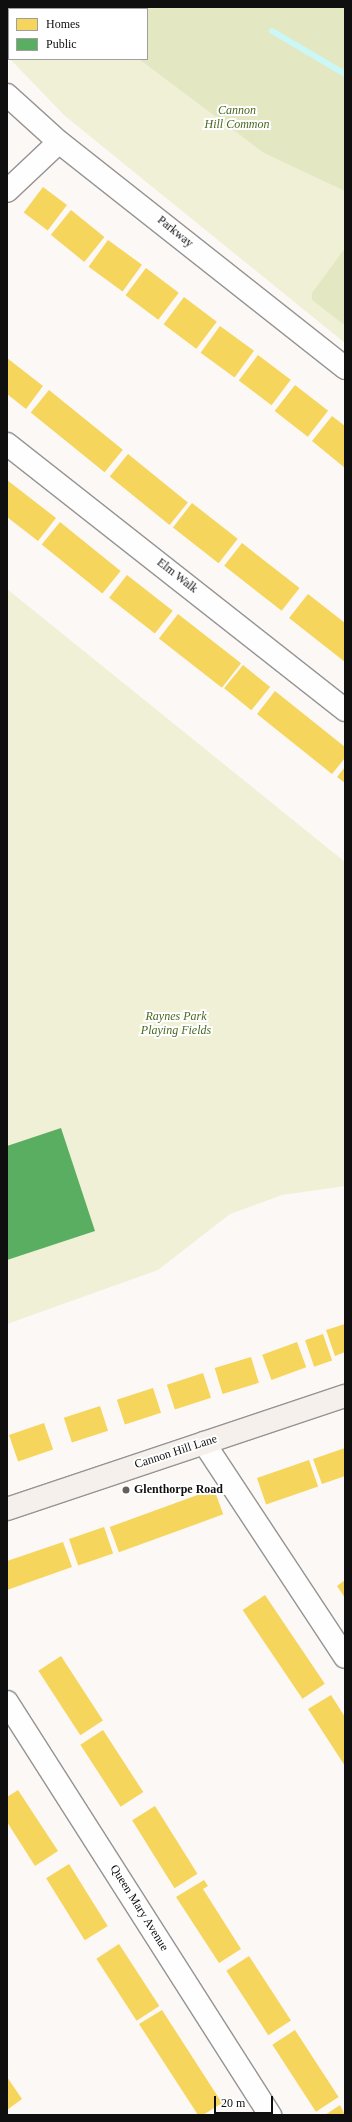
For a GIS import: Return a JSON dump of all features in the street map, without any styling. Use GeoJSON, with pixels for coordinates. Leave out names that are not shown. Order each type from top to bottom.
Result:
{"type":"FeatureCollection","features":[{"type":"Feature","properties":{"kind":"street","name":"Parkway"},"geometry":{"type":"LineString","coordinates":[[7,95],[59,142],[345,368]]}},
{"type":"Feature","properties":{"kind":"street"},"geometry":{"type":"LineString","coordinates":[[7,192],[59,142]]}},
{"type":"Feature","properties":{"kind":"street","name":"Elm Walk"},"geometry":{"type":"LineString","coordinates":[[7,444],[345,710]]}},
{"type":"Feature","properties":{"kind":"street","name":"Cannon Hill Lane"},"geometry":{"type":"LineString","coordinates":[[7,1509],[345,1396]]}},
{"type":"Feature","properties":{"kind":"street"},"geometry":{"type":"LineString","coordinates":[[204,1443],[345,1657]]}},
{"type":"Feature","properties":{"kind":"street","name":"Queen Mary Avenue"},"geometry":{"type":"LineString","coordinates":[[7,1702],[270,2115]]}},
{"type":"Feature","properties":{"kind":"green space","name":"Cannon Hill Common"},"geometry":{"type":"Polygon","coordinates":[[[7,7],[345,7],[345,343],[65,116],[11,60],[148,60],[148,8],[8,8],[8,32],[7,7]]]}},
{"type":"Feature","properties":{"kind":"green space"},"geometry":{"type":"Polygon","coordinates":[[[80,7],[345,7],[345,191],[264,153],[140,60],[148,60],[148,8],[80,7]]]}},
{"type":"Feature","properties":{"kind":"green space"},"geometry":{"type":"Polygon","coordinates":[[[345,248],[345,324],[343,324],[312,300],[312,293],[345,248]]]}},
{"type":"Feature","properties":{"kind":"green space","name":"Raynes Park Playing Fields"},"geometry":{"type":"Polygon","coordinates":[[[7,589],[345,862],[345,1186],[282,1195],[230,1214],[158,1270],[7,1324],[7,589]]]}},
{"type":"Feature","properties":{"kind":"building: Homes"},"geometry":{"type":"Polygon","coordinates":[[[43,187],[67,205],[48,231],[24,213],[43,187]]]}},
{"type":"Feature","properties":{"kind":"building: Homes"},"geometry":{"type":"Polygon","coordinates":[[[71,210],[104,237],[84,262],[51,235],[71,210]]]}},
{"type":"Feature","properties":{"kind":"building: Homes"},"geometry":{"type":"Polygon","coordinates":[[[108,240],[142,265],[123,291],[89,267],[108,240]]]}},
{"type":"Feature","properties":{"kind":"building: Homes"},"geometry":{"type":"Polygon","coordinates":[[[146,268],[179,293],[158,320],[126,295],[146,268]]]}},
{"type":"Feature","properties":{"kind":"building: Homes"},"geometry":{"type":"Polygon","coordinates":[[[184,297],[217,322],[196,349],[164,324],[184,297]]]}},
{"type":"Feature","properties":{"kind":"building: Homes"},"geometry":{"type":"Polygon","coordinates":[[[220,326],[254,351],[235,377],[201,353],[220,326]]]}},
{"type":"Feature","properties":{"kind":"building: Homes"},"geometry":{"type":"Polygon","coordinates":[[[258,355],[291,380],[271,405],[239,381],[258,355]]]}},
{"type":"Feature","properties":{"kind":"building: Homes"},"geometry":{"type":"Polygon","coordinates":[[[7,358],[43,386],[26,409],[7,394],[7,358]]]}},
{"type":"Feature","properties":{"kind":"building: Homes"},"geometry":{"type":"Polygon","coordinates":[[[295,385],[328,411],[308,437],[275,411],[295,385]]]}},
{"type":"Feature","properties":{"kind":"building: Homes"},"geometry":{"type":"Polygon","coordinates":[[[49,390],[123,450],[105,472],[31,413],[49,390]]]}},
{"type":"Feature","properties":{"kind":"building: Homes"},"geometry":{"type":"Polygon","coordinates":[[[332,416],[345,426],[345,468],[312,441],[332,416]]]}},
{"type":"Feature","properties":{"kind":"building: Homes"},"geometry":{"type":"Polygon","coordinates":[[[128,454],[188,502],[170,525],[110,477],[128,454]]]}},
{"type":"Feature","properties":{"kind":"building: Homes"},"geometry":{"type":"Polygon","coordinates":[[[7,480],[56,518],[38,541],[7,517],[7,480]]]}},
{"type":"Feature","properties":{"kind":"building: Homes"},"geometry":{"type":"Polygon","coordinates":[[[192,503],[238,539],[219,563],[173,527],[192,503]]]}},
{"type":"Feature","properties":{"kind":"building: Homes"},"geometry":{"type":"Polygon","coordinates":[[[60,522],[121,571],[102,594],[42,545],[60,522]]]}},
{"type":"Feature","properties":{"kind":"building: Homes"},"geometry":{"type":"Polygon","coordinates":[[[242,543],[300,588],[282,611],[224,566],[242,543]]]}},
{"type":"Feature","properties":{"kind":"building: Homes"},"geometry":{"type":"Polygon","coordinates":[[[127,575],[173,611],[155,634],[109,598],[127,575]]]}},
{"type":"Feature","properties":{"kind":"building: Homes"},"geometry":{"type":"Polygon","coordinates":[[[308,594],[345,623],[345,662],[289,618],[308,594]]]}},
{"type":"Feature","properties":{"kind":"building: Homes"},"geometry":{"type":"Polygon","coordinates":[[[178,614],[241,663],[222,688],[159,638],[178,614]]]}},
{"type":"Feature","properties":{"kind":"building: Homes"},"geometry":{"type":"Polygon","coordinates":[[[243,665],[270,687],[251,710],[224,688],[243,665]]]}},
{"type":"Feature","properties":{"kind":"building: Homes"},"geometry":{"type":"Polygon","coordinates":[[[275,691],[345,747],[345,758],[332,774],[257,714],[275,691]]]}},
{"type":"Feature","properties":{"kind":"building: Homes"},"geometry":{"type":"Polygon","coordinates":[[[345,767],[345,783],[337,777],[345,767]]]}},
{"type":"Feature","properties":{"kind":"building: Homes"},"geometry":{"type":"Polygon","coordinates":[[[345,1324],[345,1352],[335,1356],[326,1330],[345,1324]]]}},
{"type":"Feature","properties":{"kind":"building: Homes"},"geometry":{"type":"Polygon","coordinates":[[[323,1334],[332,1360],[314,1367],[305,1340],[323,1334]]]}},
{"type":"Feature","properties":{"kind":"building: Homes"},"geometry":{"type":"Polygon","coordinates":[[[297,1342],[306,1367],[271,1380],[262,1355],[297,1342]]]}},
{"type":"Feature","properties":{"kind":"building: Homes"},"geometry":{"type":"Polygon","coordinates":[[[251,1357],[259,1383],[223,1394],[215,1368],[251,1357]]]}},
{"type":"Feature","properties":{"kind":"building: Homes"},"geometry":{"type":"Polygon","coordinates":[[[203,1373],[211,1398],[175,1409],[167,1385],[203,1373]]]}},
{"type":"Feature","properties":{"kind":"building: Homes"},"geometry":{"type":"Polygon","coordinates":[[[153,1388],[161,1413],[125,1424],[117,1400],[153,1388]]]}},
{"type":"Feature","properties":{"kind":"building: Homes"},"geometry":{"type":"Polygon","coordinates":[[[100,1406],[108,1431],[72,1442],[64,1418],[100,1406]]]}},
{"type":"Feature","properties":{"kind":"building: Homes"},"geometry":{"type":"Polygon","coordinates":[[[44,1423],[53,1449],[18,1462],[9,1435],[44,1423]]]}},
{"type":"Feature","properties":{"kind":"building: Homes"},"geometry":{"type":"Polygon","coordinates":[[[345,1448],[345,1476],[322,1484],[313,1459],[345,1448]]]}},
{"type":"Feature","properties":{"kind":"building: Homes"},"geometry":{"type":"Polygon","coordinates":[[[309,1460],[318,1486],[266,1504],[257,1478],[309,1460]]]}},
{"type":"Feature","properties":{"kind":"building: Homes"},"geometry":{"type":"Polygon","coordinates":[[[214,1489],[223,1514],[119,1552],[110,1527],[214,1489]]]}},
{"type":"Feature","properties":{"kind":"building: Homes"},"geometry":{"type":"Polygon","coordinates":[[[104,1527],[113,1553],[78,1566],[69,1539],[104,1527]]]}},
{"type":"Feature","properties":{"kind":"building: Homes"},"geometry":{"type":"Polygon","coordinates":[[[63,1542],[72,1567],[7,1590],[7,1561],[63,1542]]]}},
{"type":"Feature","properties":{"kind":"building: Homes"},"geometry":{"type":"Polygon","coordinates":[[[345,1580],[345,1598],[337,1586],[345,1580]]]}},
{"type":"Feature","properties":{"kind":"building: Homes"},"geometry":{"type":"Polygon","coordinates":[[[265,1595],[325,1684],[302,1699],[243,1610],[265,1595]]]}},
{"type":"Feature","properties":{"kind":"building: Homes"},"geometry":{"type":"Polygon","coordinates":[[[61,1656],[103,1721],[80,1735],[38,1671],[61,1656]]]}},
{"type":"Feature","properties":{"kind":"building: Homes"},"geometry":{"type":"Polygon","coordinates":[[[331,1695],[345,1717],[345,1766],[308,1709],[331,1695]]]}},
{"type":"Feature","properties":{"kind":"building: Homes"},"geometry":{"type":"Polygon","coordinates":[[[103,1730],[143,1792],[121,1807],[80,1745],[103,1730]]]}},
{"type":"Feature","properties":{"kind":"building: Homes"},"geometry":{"type":"Polygon","coordinates":[[[18,1790],[58,1851],[35,1866],[7,1822],[7,1797],[18,1790]]]}},
{"type":"Feature","properties":{"kind":"building: Homes"},"geometry":{"type":"Polygon","coordinates":[[[155,1806],[197,1874],[174,1888],[132,1820],[155,1806]]]}},
{"type":"Feature","properties":{"kind":"building: Homes"},"geometry":{"type":"Polygon","coordinates":[[[69,1864],[108,1926],[85,1940],[46,1878],[69,1864]]]}},
{"type":"Feature","properties":{"kind":"building: Homes"},"geometry":{"type":"Polygon","coordinates":[[[204,1880],[208,1886],[203,1889],[241,1949],[219,1963],[176,1897],[204,1880]]]}},
{"type":"Feature","properties":{"kind":"building: Homes"},"geometry":{"type":"Polygon","coordinates":[[[119,1944],[159,2006],[137,2021],[96,1959],[119,1944]]]}},
{"type":"Feature","properties":{"kind":"building: Homes"},"geometry":{"type":"Polygon","coordinates":[[[249,1956],[291,2021],[268,2035],[226,1971],[249,1956]]]}},
{"type":"Feature","properties":{"kind":"building: Homes"},"geometry":{"type":"Polygon","coordinates":[[[162,2010],[222,2103],[203,2115],[198,2115],[139,2024],[162,2010]]]}},
{"type":"Feature","properties":{"kind":"building: Homes"},"geometry":{"type":"Polygon","coordinates":[[[295,2030],[339,2097],[316,2112],[272,2045],[295,2030]]]}},
{"type":"Feature","properties":{"kind":"building: Homes"},"geometry":{"type":"Polygon","coordinates":[[[7,2077],[22,2099],[7,2110],[7,2077]]]}},
{"type":"Feature","properties":{"kind":"building: Homes"},"geometry":{"type":"Polygon","coordinates":[[[340,2105],[345,2115],[325,2115],[340,2105]]]}},
{"type":"Feature","properties":{"kind":"building: Public"},"geometry":{"type":"Polygon","coordinates":[[[61,1128],[95,1231],[7,1260],[7,1146],[61,1128]]]}},
{"type":"Feature","properties":{"kind":"waterway"},"geometry":{"type":"LineString","coordinates":[[272,31],[345,74]]}},
{"type":"Feature","properties":{"kind":"place","name":"Glenthorpe Road"},"geometry":{"type":"Point","coordinates":[126,1490]}}]}
